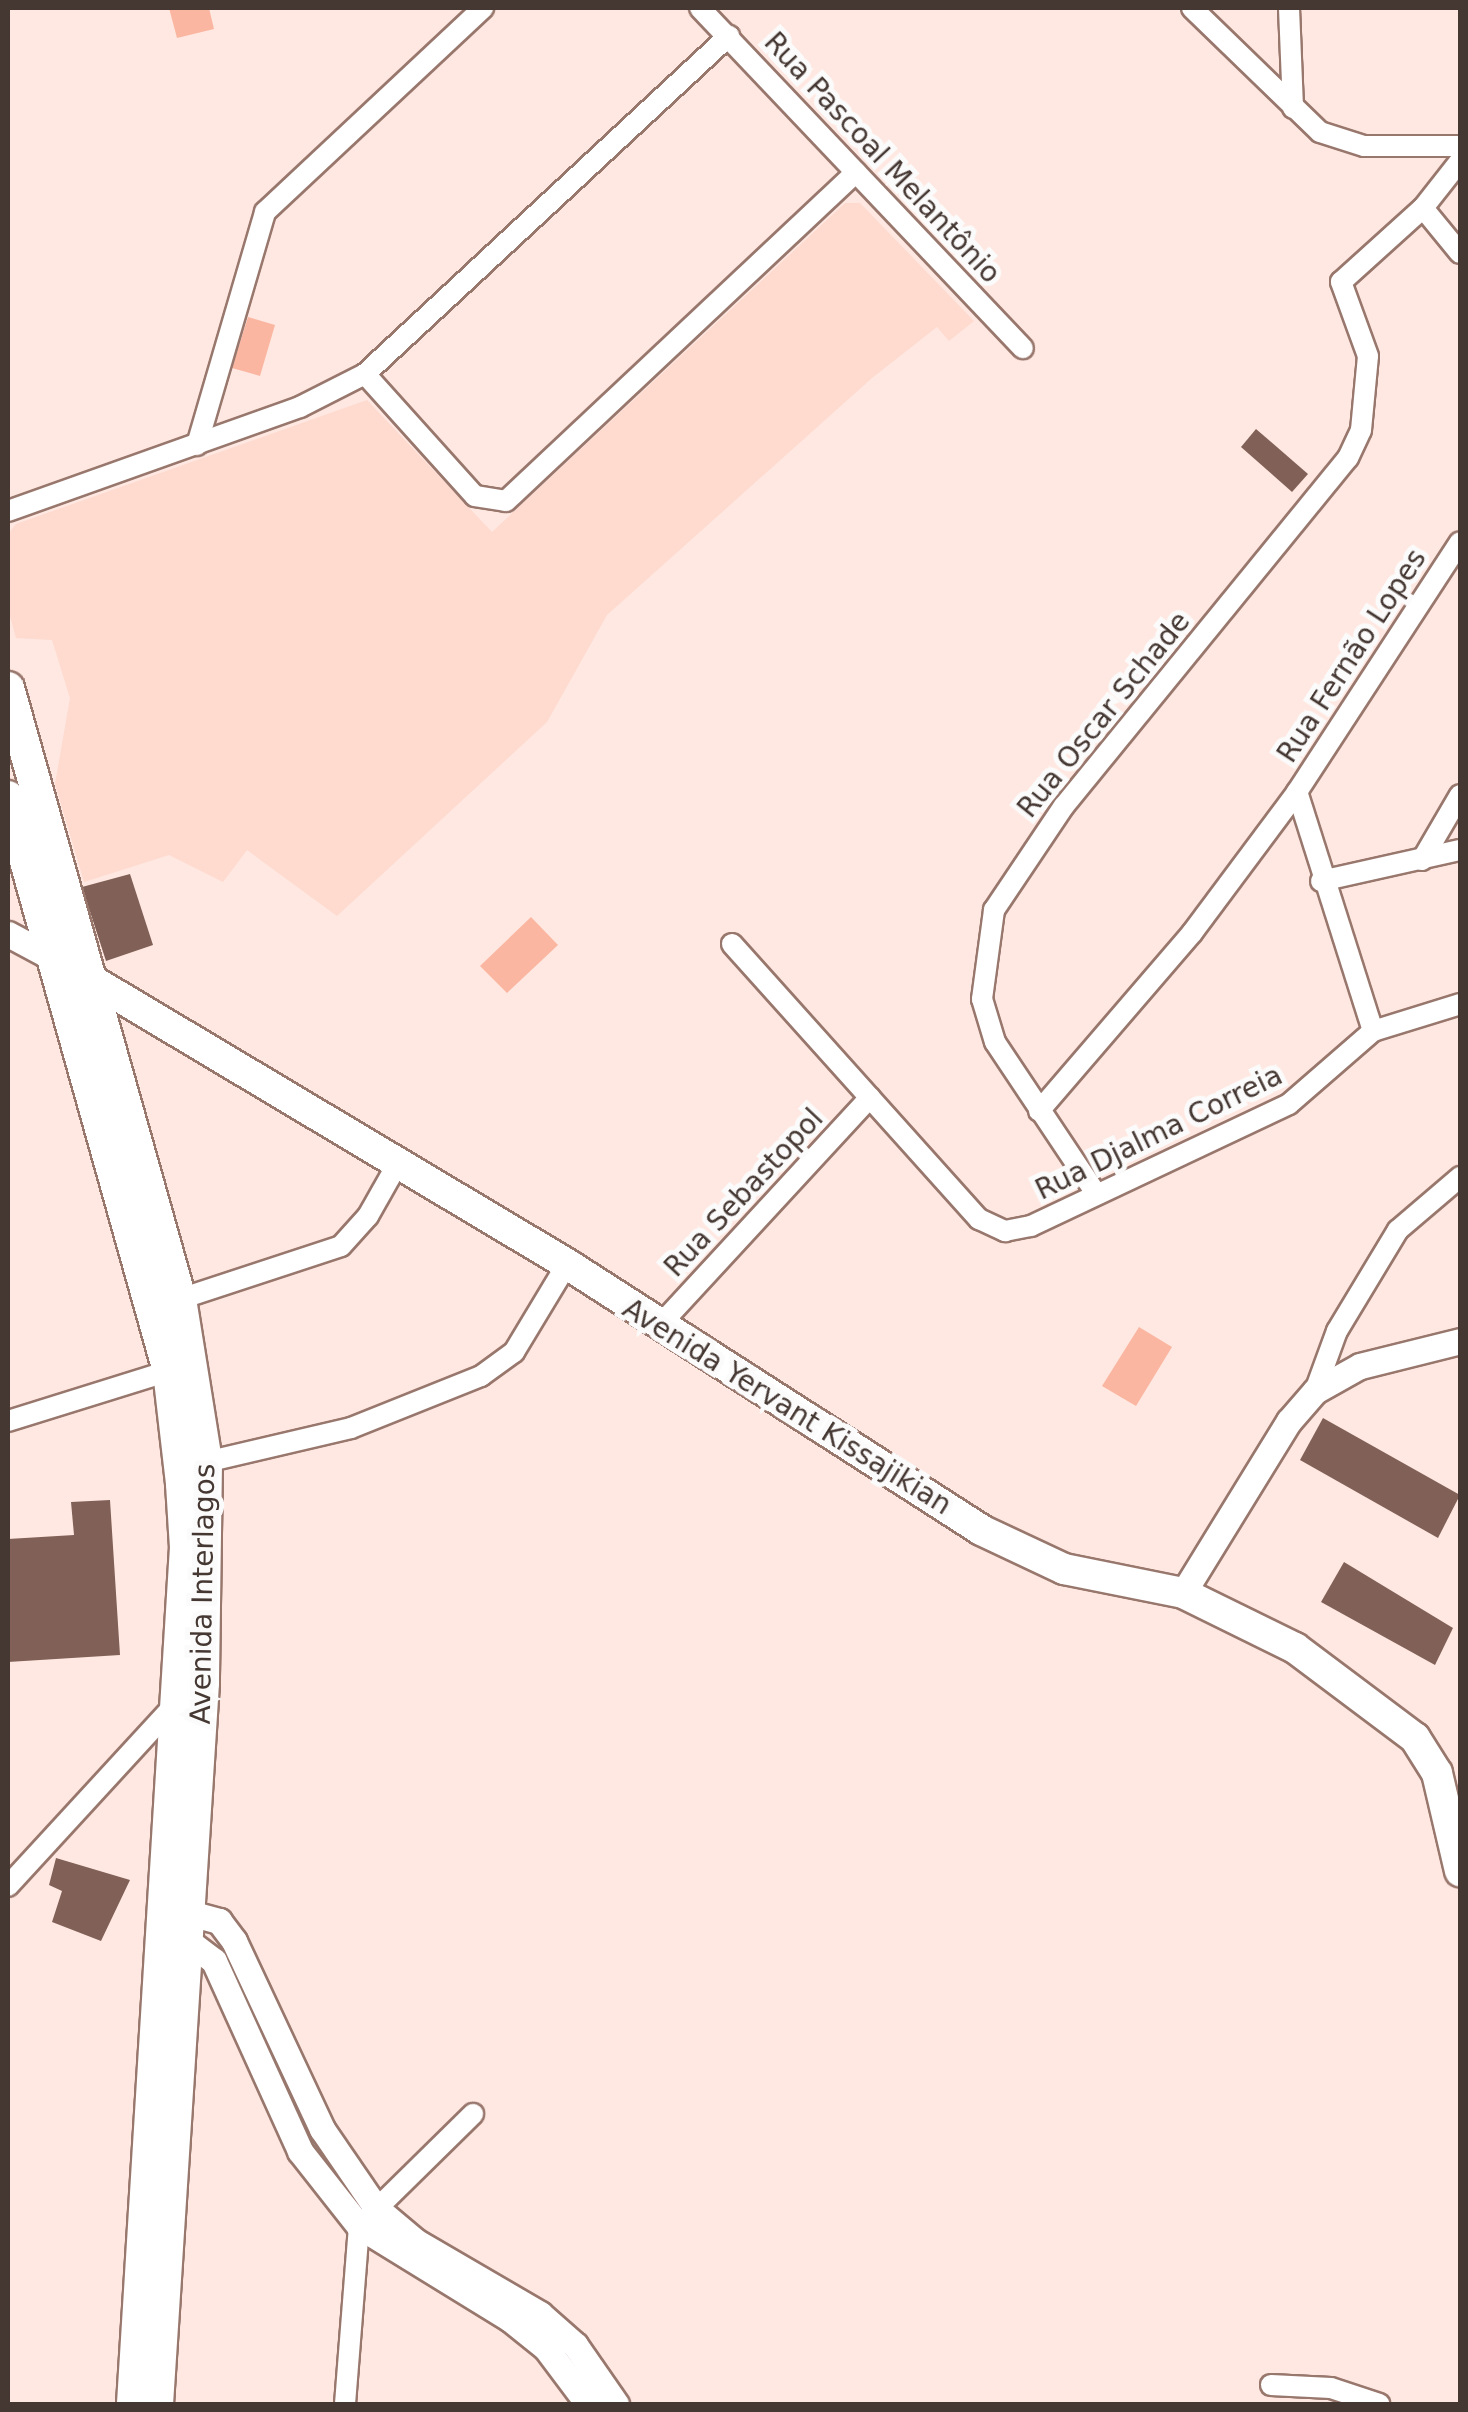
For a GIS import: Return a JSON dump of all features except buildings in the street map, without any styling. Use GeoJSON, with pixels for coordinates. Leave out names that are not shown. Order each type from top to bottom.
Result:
{"type":"FeatureCollection","features":[{"type":"Feature","properties":{"kind":"main road","name":"Avenida Interlagos"},"geometry":{"type":"LineString","coordinates":[[8,688],[180,1300],[190,1692]]}},
{"type":"Feature","properties":{"kind":"main road","name":"Avenida Interlagos"},"geometry":{"type":"LineString","coordinates":[[8,797],[54,958],[182,1367],[206,1462],[176,1925],[157,2404]]}},
{"type":"Feature","properties":{"kind":"main road"},"geometry":{"type":"LineString","coordinates":[[8,903],[31,878]]}},
{"type":"Feature","properties":{"kind":"main road","name":"Avenida Yervant Kissajikian"},"geometry":{"type":"LineString","coordinates":[[54,958],[567,1264],[980,1530],[1064,1569],[1183,1593],[1295,1648],[1415,1738],[1436,1773],[1460,1871]]}},
{"type":"Feature","properties":{"kind":"main road","name":"Avenida Interlagos"},"geometry":{"type":"LineString","coordinates":[[133,2404],[176,1925]]}},
{"type":"Feature","properties":{"kind":"street"},"geometry":{"type":"LineString","coordinates":[[197,444],[265,212],[483,8]]}},
{"type":"Feature","properties":{"kind":"street","name":"Rua Pascoal Melantônio"},"geometry":{"type":"LineString","coordinates":[[700,8],[1023,348]]}},
{"type":"Feature","properties":{"kind":"street"},"geometry":{"type":"LineString","coordinates":[[1192,8],[1293,108],[1341,142],[1460,146]]}},
{"type":"Feature","properties":{"kind":"street"},"geometry":{"type":"LineString","coordinates":[[1289,8],[1293,108]]}},
{"type":"Feature","properties":{"kind":"street"},"geometry":{"type":"LineString","coordinates":[[8,510],[317,400],[365,374],[729,36]]}},
{"type":"Feature","properties":{"kind":"street"},"geometry":{"type":"LineString","coordinates":[[1460,161],[1422,208],[1460,252]]}},
{"type":"Feature","properties":{"kind":"street"},"geometry":{"type":"LineString","coordinates":[[365,374],[475,496],[506,500],[856,172]]}},
{"type":"Feature","properties":{"kind":"street","name":"Rua Oscar Schade"},"geometry":{"type":"LineString","coordinates":[[1095,1192],[995,1042],[982,1000],[994,910],[1064,806],[1348,458],[1361,430],[1368,356],[1341,282],[1422,208]]}},
{"type":"Feature","properties":{"kind":"street","name":"Rua Fernão Lopes"},"geometry":{"type":"LineString","coordinates":[[1374,1030],[1321,880],[1298,792],[1460,542]]}},
{"type":"Feature","properties":{"kind":"street"},"geometry":{"type":"LineString","coordinates":[[1038,1111],[1192,933],[1298,792]]}},
{"type":"Feature","properties":{"kind":"street"},"geometry":{"type":"LineString","coordinates":[[1422,860],[1460,795]]}},
{"type":"Feature","properties":{"kind":"street"},"geometry":{"type":"LineString","coordinates":[[1321,880],[1460,850]]}},
{"type":"Feature","properties":{"kind":"street"},"geometry":{"type":"LineString","coordinates":[[8,934],[54,958]]}},
{"type":"Feature","properties":{"kind":"street"},"geometry":{"type":"LineString","coordinates":[[732,944],[870,1098]]}},
{"type":"Feature","properties":{"kind":"street","name":"Rua Djalma Correia"},"geometry":{"type":"LineString","coordinates":[[870,1098],[979,1220],[1016,1231],[1289,1104],[1374,1030],[1460,1004]]}},
{"type":"Feature","properties":{"kind":"street","name":"Rua Sebastopol"},"geometry":{"type":"LineString","coordinates":[[660,1326],[870,1098]]}},
{"type":"Feature","properties":{"kind":"street"},"geometry":{"type":"LineString","coordinates":[[180,1300],[341,1246],[368,1216],[398,1163]]}},
{"type":"Feature","properties":{"kind":"street"},"geometry":{"type":"LineString","coordinates":[[1316,1392],[1337,1331],[1398,1230],[1460,1178]]}},
{"type":"Feature","properties":{"kind":"street"},"geometry":{"type":"LineString","coordinates":[[206,1462],[352,1428],[481,1376],[514,1352],[567,1264]]}},
{"type":"Feature","properties":{"kind":"street"},"geometry":{"type":"LineString","coordinates":[[1183,1593],[1289,1421],[1316,1392],[1360,1366],[1460,1342]]}},
{"type":"Feature","properties":{"kind":"street"},"geometry":{"type":"LineString","coordinates":[[8,1420],[182,1367]]}},
{"type":"Feature","properties":{"kind":"street"},"geometry":{"type":"LineString","coordinates":[[8,1886],[190,1692]]}},
{"type":"Feature","properties":{"kind":"street"},"geometry":{"type":"LineString","coordinates":[[176,1925],[220,1973],[300,2151],[367,2217],[510,2318],[558,2362],[588,2404]]}},
{"type":"Feature","properties":{"kind":"street"},"geometry":{"type":"LineString","coordinates":[[345,2404],[367,2217],[473,2114]]}},
{"type":"Feature","properties":{"kind":"street"},"geometry":{"type":"LineString","coordinates":[[367,2217],[540,2314],[576,2344],[616,2403]]}},
{"type":"Feature","properties":{"kind":"street"},"geometry":{"type":"LineString","coordinates":[[1270,2385],[1331,2388],[1379,2404]]}},
{"type":"Feature","properties":{"kind":"shaded area"},"geometry":{"type":"Polygon","coordinates":[[[169,8],[209,8],[214,29],[177,38],[169,8]]]}},
{"type":"Feature","properties":{"kind":"shaded area"},"geometry":{"type":"Polygon","coordinates":[[[845,203],[860,203],[974,321],[949,341],[937,327],[872,378],[607,615],[547,722],[337,916],[247,850],[223,882],[169,855],[84,882],[55,784],[70,698],[52,640],[16,638],[8,609],[8,534],[16,524],[367,400],[492,532],[845,203]]]}},
{"type":"Feature","properties":{"kind":"shaded area"},"geometry":{"type":"Polygon","coordinates":[[[248,317],[275,325],[260,376],[232,368],[248,317]]]}},
{"type":"Feature","properties":{"kind":"shaded area"},"geometry":{"type":"Polygon","coordinates":[[[531,917],[558,945],[507,993],[480,966],[531,917]]]}},
{"type":"Feature","properties":{"kind":"shaded area"},"geometry":{"type":"Polygon","coordinates":[[[1139,1327],[1172,1347],[1136,1406],[1102,1386],[1139,1327]]]}}]}
